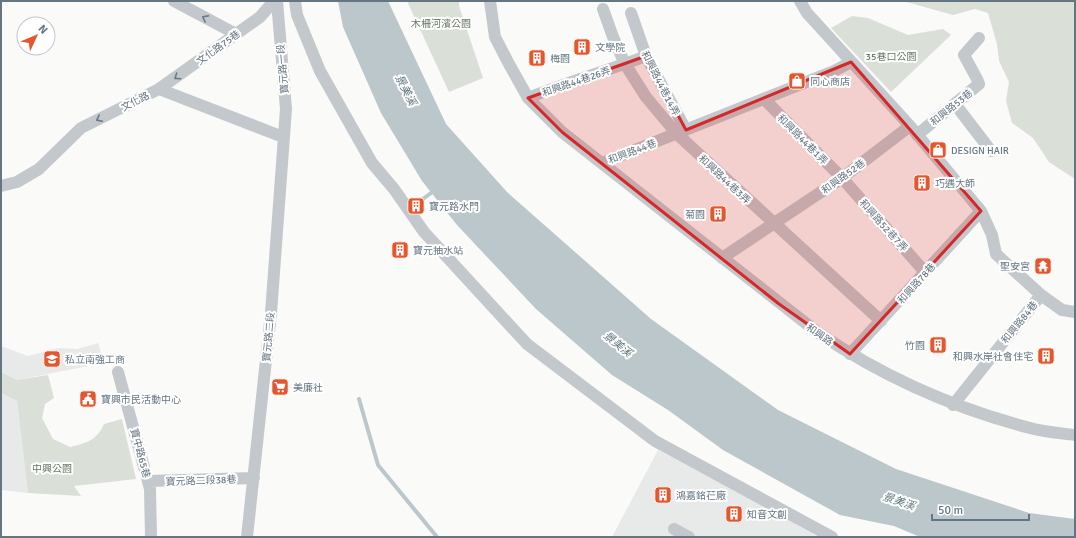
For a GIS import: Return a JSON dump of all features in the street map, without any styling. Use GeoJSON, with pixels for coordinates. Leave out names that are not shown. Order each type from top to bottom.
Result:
{"type":"FeatureCollection","features":[{"type":"Feature","properties":{"kind":"street"},"geometry":{"type":"LineString","coordinates":[[174,1],[236,34]]}},
{"type":"Feature","properties":{"kind":"street","name":"文化路75巷"},"geometry":{"type":"LineString","coordinates":[[159,89],[260,17],[274,1]]}},
{"type":"Feature","properties":{"kind":"street","name":"寶元路一段"},"geometry":{"type":"LineString","coordinates":[[277,1],[286,109],[283,137]]}},
{"type":"Feature","properties":{"kind":"street"},"geometry":{"type":"LineString","coordinates":[[294,1],[297,15],[320,71],[372,163],[394,189],[424,232],[527,344],[655,440],[832,537]]}},
{"type":"Feature","properties":{"kind":"street","name":"和興路44巷"},"geometry":{"type":"LineString","coordinates":[[490,1],[495,37],[528,98],[562,132],[602,163],[834,71],[850,62]]}},
{"type":"Feature","properties":{"kind":"street"},"geometry":{"type":"LineString","coordinates":[[800,1],[807,13],[913,131],[981,210],[992,234],[996,254],[1040,295],[1062,310],[1075,312]]}},
{"type":"Feature","properties":{"kind":"street"},"geometry":{"type":"LineString","coordinates":[[603,6],[613,37],[625,64],[646,97],[681,132]]}},
{"type":"Feature","properties":{"kind":"street","name":"和興路44巷14弄"},"geometry":{"type":"LineString","coordinates":[[631,13],[646,56],[681,132]]}},
{"type":"Feature","properties":{"kind":"street","name":"和興路53巷"},"geometry":{"type":"LineString","coordinates":[[913,131],[955,104],[979,84],[964,55],[979,38]]}},
{"type":"Feature","properties":{"kind":"street","name":"和興路44巷26弄"},"geometry":{"type":"LineString","coordinates":[[528,98],[570,81],[646,56]]}},
{"type":"Feature","properties":{"kind":"street","name":"文化路"},"geometry":{"type":"LineString","coordinates":[[1,186],[17,182],[39,169],[81,128],[159,89],[283,137]]}},
{"type":"Feature","properties":{"kind":"street","name":"和興路44巷1弄"},"geometry":{"type":"LineString","coordinates":[[764,99],[842,178]]}},
{"type":"Feature","properties":{"kind":"street"},"geometry":{"type":"LineString","coordinates":[[955,104],[991,151]]}},
{"type":"Feature","properties":{"kind":"street","name":"和興路52巷"},"geometry":{"type":"LineString","coordinates":[[722,258],[913,131]]}},
{"type":"Feature","properties":{"kind":"street","name":"和興路44巷3弄"},"geometry":{"type":"LineString","coordinates":[[681,132],[774,224]]}},
{"type":"Feature","properties":{"kind":"street","name":"寶元路二段"},"geometry":{"type":"LineString","coordinates":[[247,537],[269,328],[283,137]]}},
{"type":"Feature","properties":{"kind":"street","name":"和興路"},"geometry":{"type":"LineString","coordinates":[[602,163],[817,332],[884,374],[953,405],[1031,429],[1075,435]]}},
{"type":"Feature","properties":{"kind":"street","name":"和興路52巷7弄"},"geometry":{"type":"LineString","coordinates":[[842,178],[926,272]]}},
{"type":"Feature","properties":{"kind":"street","name":"和興路78巷"},"geometry":{"type":"LineString","coordinates":[[850,354],[981,210]]}},
{"type":"Feature","properties":{"kind":"street"},"geometry":{"type":"LineString","coordinates":[[774,224],[881,321]]}},
{"type":"Feature","properties":{"kind":"street","name":"和興路84巷"},"geometry":{"type":"LineString","coordinates":[[953,405],[1040,295]]}},
{"type":"Feature","properties":{"kind":"street","name":"寶中路65巷"},"geometry":{"type":"LineString","coordinates":[[118,372],[150,489],[151,537]]}},
{"type":"Feature","properties":{"kind":"street","name":"寶元路二段38巷"},"geometry":{"type":"LineString","coordinates":[[148,482],[254,478]]}},
{"type":"Feature","properties":{"kind":"street"},"geometry":{"type":"LineString","coordinates":[[674,529],[689,537]]}},
{"type":"Feature","properties":{"kind":"highlighted area"},"geometry":{"type":"Polygon","coordinates":[[[646,56],[686,130],[851,62],[981,211],[850,354],[779,304],[562,132],[528,98],[646,56]]]}},
{"type":"Feature","properties":{"kind":"shaded area","name":"私立南強工商"},"geometry":{"type":"Polygon","coordinates":[[[98,343],[104,363],[17,380],[1,372],[1,346],[28,356],[59,348],[77,349],[98,343]]]}},
{"type":"Feature","properties":{"kind":"shaded area"},"geometry":{"type":"Polygon","coordinates":[[[1,393],[17,401],[28,493],[1,490],[1,393]]]}},
{"type":"Feature","properties":{"kind":"shaded area"},"geometry":{"type":"Polygon","coordinates":[[[658,450],[769,509],[818,537],[612,537],[658,450]]]}},
{"type":"Feature","properties":{"kind":"green space","name":"木柵河濱公園"},"geometry":{"type":"Polygon","coordinates":[[[407,1],[459,1],[459,6],[483,78],[449,92],[407,1]]]}},
{"type":"Feature","properties":{"kind":"green space"},"geometry":{"type":"Polygon","coordinates":[[[903,1],[1075,1],[1075,179],[1049,162],[1033,138],[1012,123],[1006,101],[1009,82],[999,61],[997,44],[988,13],[975,9],[953,15],[903,1]]]}},
{"type":"Feature","properties":{"kind":"green space","name":"35巷口公園"},"geometry":{"type":"Polygon","coordinates":[[[852,16],[868,18],[908,35],[943,29],[951,35],[891,92],[831,28],[852,16]]]}},
{"type":"Feature","properties":{"kind":"green space","name":"中興公園"},"geometry":{"type":"Polygon","coordinates":[[[1,372],[17,380],[48,375],[54,398],[45,404],[42,418],[53,439],[70,447],[91,440],[98,434],[104,424],[122,419],[136,479],[74,486],[81,496],[28,493],[17,401],[1,393],[1,372]]]}},
{"type":"Feature","properties":{"kind":"water","name":"景美溪"},"geometry":{"type":"Polygon","coordinates":[[[338,1],[388,1],[446,124],[507,192],[651,319],[778,410],[896,469],[1029,513],[1075,519],[1075,537],[920,537],[894,526],[840,515],[723,450],[668,410],[612,375],[536,309],[457,225],[422,181],[381,113],[343,27],[338,1]]]}},
{"type":"Feature","properties":{"kind":"waterway"},"geometry":{"type":"LineString","coordinates":[[419,202],[435,190]]}},
{"type":"Feature","properties":{"kind":"waterway"},"geometry":{"type":"LineString","coordinates":[[359,399],[378,465],[437,537]]}},
{"type":"Feature","properties":{"kind":"place","name":"文學院"},"geometry":{"type":"Point","coordinates":[582,47]}},
{"type":"Feature","properties":{"kind":"place","name":"梅園"},"geometry":{"type":"Point","coordinates":[537,58]}},
{"type":"Feature","properties":{"kind":"place","name":"同心商店"},"geometry":{"type":"Point","coordinates":[797,81]}},
{"type":"Feature","properties":{"kind":"place","name":"DESIGN HAIR"},"geometry":{"type":"Point","coordinates":[938,150]}},
{"type":"Feature","properties":{"kind":"place","name":"巧遇大師"},"geometry":{"type":"Point","coordinates":[922,183]}},
{"type":"Feature","properties":{"kind":"place","name":"寶元路水門"},"geometry":{"type":"Point","coordinates":[416,206]}},
{"type":"Feature","properties":{"kind":"place","name":"菊園"},"geometry":{"type":"Point","coordinates":[718,214]}},
{"type":"Feature","properties":{"kind":"place","name":"寶元抽水站"},"geometry":{"type":"Point","coordinates":[400,250]}},
{"type":"Feature","properties":{"kind":"place","name":"聖安宮"},"geometry":{"type":"Point","coordinates":[1043,266]}},
{"type":"Feature","properties":{"kind":"place","name":"竹園"},"geometry":{"type":"Point","coordinates":[938,345]}},
{"type":"Feature","properties":{"kind":"place","name":"和興水岸社會住宅"},"geometry":{"type":"Point","coordinates":[1046,356]}},
{"type":"Feature","properties":{"kind":"place","name":"私立南強工商"},"geometry":{"type":"Point","coordinates":[52,359]}},
{"type":"Feature","properties":{"kind":"place","name":"美廉社"},"geometry":{"type":"Point","coordinates":[280,387]}},
{"type":"Feature","properties":{"kind":"place","name":"寶興市民活動中心"},"geometry":{"type":"Point","coordinates":[88,399]}},
{"type":"Feature","properties":{"kind":"place","name":"鴻嘉銘芢廠"},"geometry":{"type":"Point","coordinates":[663,495]}},
{"type":"Feature","properties":{"kind":"place","name":"知音文創"},"geometry":{"type":"Point","coordinates":[734,514]}}]}
